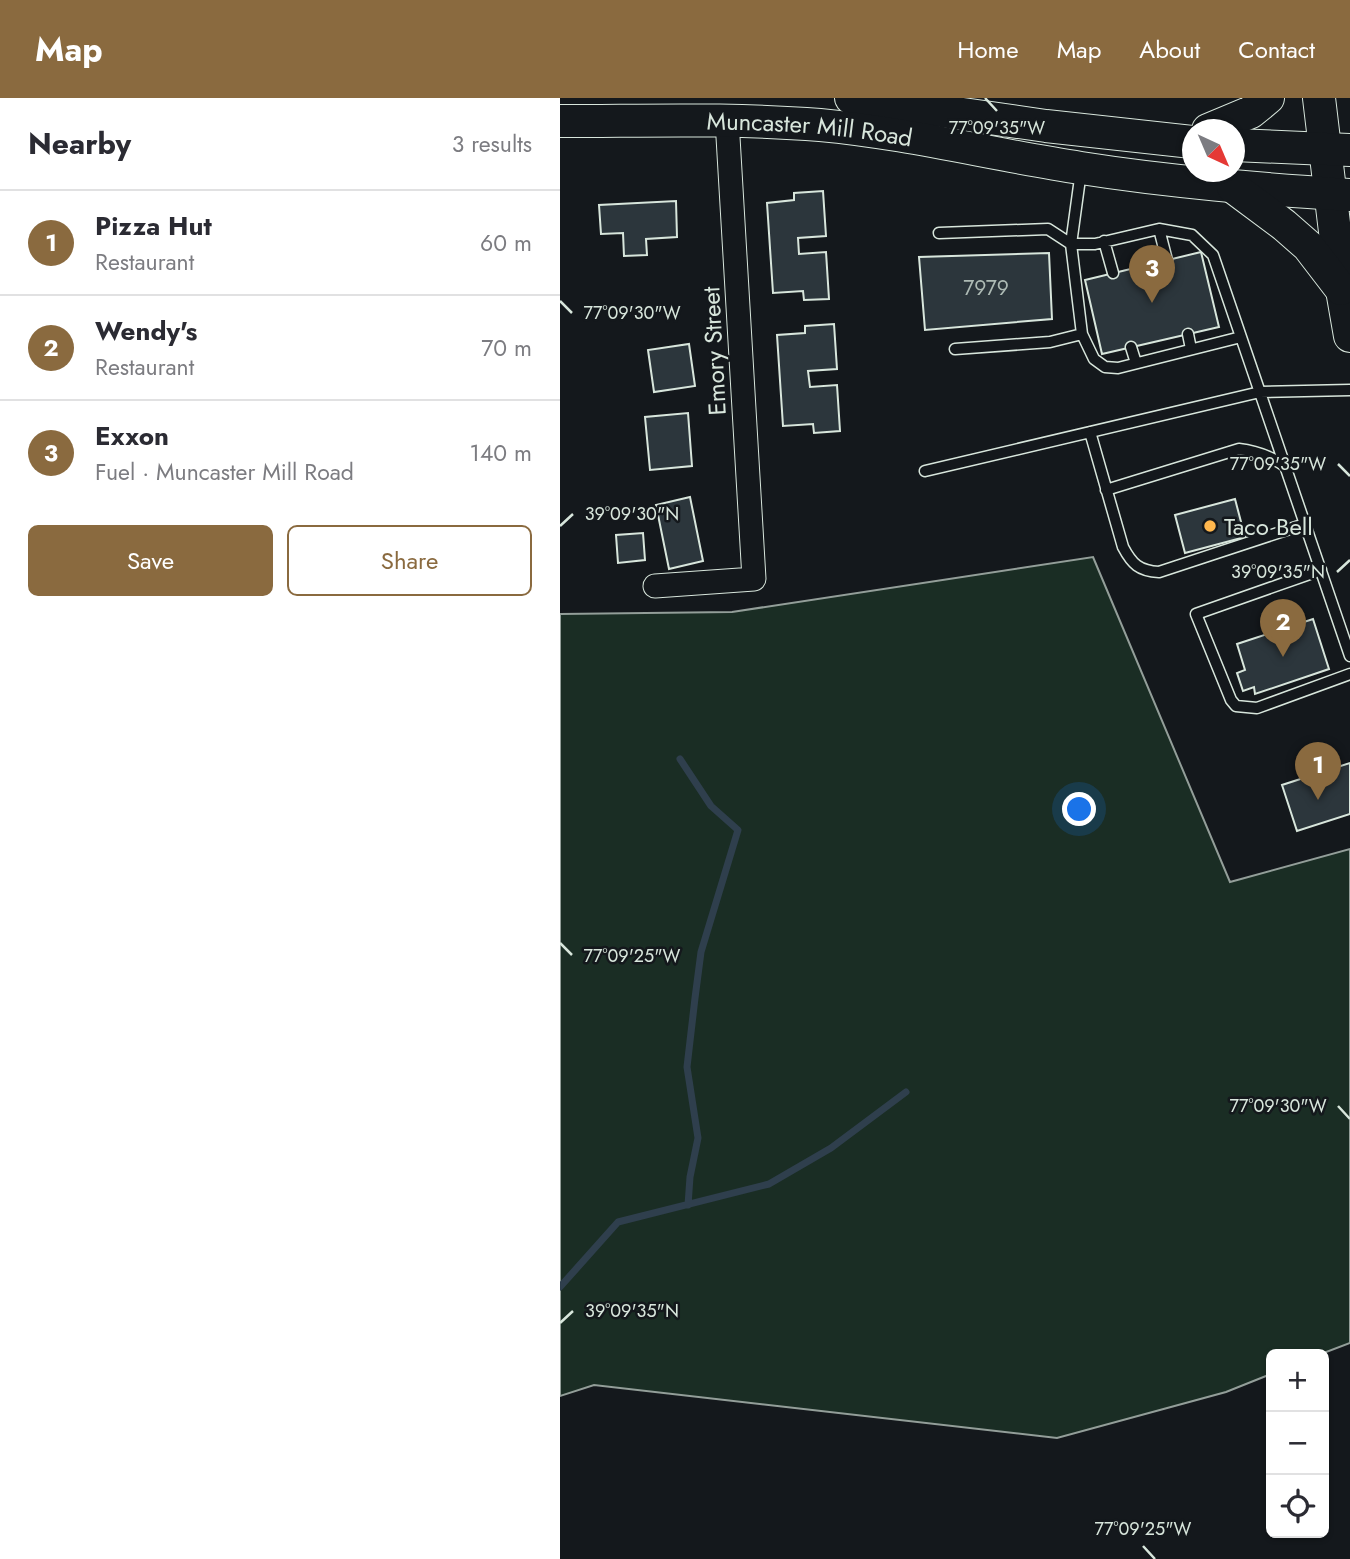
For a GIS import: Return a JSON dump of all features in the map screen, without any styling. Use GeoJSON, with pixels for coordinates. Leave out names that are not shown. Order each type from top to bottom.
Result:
{"type":"FeatureCollection","features":[{"type":"Feature","properties":{"kind":"main road","name":"Muncaster Mill Road"},"geometry":{"type":"LineString","coordinates":[[851,98],[1046,126],[1182,136]]}},
{"type":"Feature","properties":{"kind":"main road"},"geometry":{"type":"LineString","coordinates":[[1235,119],[1251,112],[1268,98]]}},
{"type":"Feature","properties":{"kind":"main road"},"geometry":{"type":"LineString","coordinates":[[1319,98],[1338,149],[1342,290],[1350,336]]}},
{"type":"Feature","properties":{"kind":"main road","name":"Muncaster Mill Road"},"geometry":{"type":"LineString","coordinates":[[560,121],[727,120],[820,125],[882,133],[1081,168],[1233,187],[1340,195]]}},
{"type":"Feature","properties":{"kind":"main road"},"geometry":{"type":"LineString","coordinates":[[1245,145],[1338,149]]}},
{"type":"Feature","properties":{"kind":"main road"},"geometry":{"type":"LineString","coordinates":[[1233,187],[1308,246],[1342,290]]}},
{"type":"Feature","properties":{"kind":"street","name":"Emory Street"},"geometry":{"type":"LineString","coordinates":[[655,586],[754,579],[727,120]]}},
{"type":"Feature","properties":{"kind":"lane"},"geometry":{"type":"LineString","coordinates":[[1081,168],[1071,244],[1082,334],[1094,359],[1105,368],[1118,368],[1241,337]]}},
{"type":"Feature","properties":{"kind":"lane"},"geometry":{"type":"LineString","coordinates":[[939,233],[1048,229],[1071,244],[1104,241],[1159,229],[1192,235],[1213,255],[1350,656]]}},
{"type":"Feature","properties":{"kind":"lane"},"geometry":{"type":"LineString","coordinates":[[1159,229],[1167,260]]}},
{"type":"Feature","properties":{"kind":"lane"},"geometry":{"type":"LineString","coordinates":[[1104,241],[1113,273]]}},
{"type":"Feature","properties":{"kind":"lane"},"geometry":{"type":"LineString","coordinates":[[955,349],[1050,342],[1082,334]]}},
{"type":"Feature","properties":{"kind":"lane"},"geometry":{"type":"LineString","coordinates":[[1188,334],[1191,349]]}},
{"type":"Feature","properties":{"kind":"lane"},"geometry":{"type":"LineString","coordinates":[[1131,347],[1136,363]]}},
{"type":"Feature","properties":{"kind":"lane"},"geometry":{"type":"LineString","coordinates":[[925,471],[1260,392],[1350,390]]}},
{"type":"Feature","properties":{"kind":"lane"},"geometry":{"type":"LineString","coordinates":[[1090,432],[1123,547],[1130,561],[1138,568],[1159,572],[1305,524]]}},
{"type":"Feature","properties":{"kind":"lane"},"geometry":{"type":"LineString","coordinates":[[1105,490],[1239,449],[1252,450],[1270,457],[1285,467]]}},
{"type":"Feature","properties":{"kind":"lane"},"geometry":{"type":"LineString","coordinates":[[1321,570],[1196,614],[1231,700],[1236,706],[1257,708],[1350,674]]}},
{"type":"Feature","properties":{"kind":"green space"},"geometry":{"type":"Polygon","coordinates":[[[1093,557],[1230,882],[1350,849],[1350,1343],[1329,1351],[1266,1349],[1266,1376],[1226,1392],[1057,1438],[594,1385],[560,1396],[560,614],[732,612],[1093,557]]]}},
{"type":"Feature","properties":{"kind":"building"},"geometry":{"type":"Polygon","coordinates":[[[823,191],[826,236],[798,238],[799,254],[826,252],[829,299],[804,300],[803,291],[773,293],[767,203],[794,200],[794,193],[823,191]]]}},
{"type":"Feature","properties":{"kind":"building"},"geometry":{"type":"Polygon","coordinates":[[[676,201],[677,237],[646,239],[647,255],[624,256],[623,233],[601,234],[599,205],[676,201]]]}},
{"type":"Feature","properties":{"kind":"building"},"geometry":{"type":"Polygon","coordinates":[[[1201,252],[1219,327],[1102,354],[1085,280],[1201,252]]]}},
{"type":"Feature","properties":{"kind":"building"},"geometry":{"type":"Polygon","coordinates":[[[1049,253],[1052,319],[925,330],[919,257],[1049,253]]]}},
{"type":"Feature","properties":{"kind":"building"},"geometry":{"type":"Polygon","coordinates":[[[834,324],[837,369],[808,371],[810,387],[837,385],[840,431],[814,433],[813,424],[783,426],[777,335],[805,333],[805,326],[834,324]]]}},
{"type":"Feature","properties":{"kind":"building"},"geometry":{"type":"Polygon","coordinates":[[[689,344],[695,386],[654,392],[648,350],[689,344]]]}},
{"type":"Feature","properties":{"kind":"building"},"geometry":{"type":"Polygon","coordinates":[[[688,413],[692,466],[650,470],[645,417],[688,413]]]}},
{"type":"Feature","properties":{"kind":"building"},"geometry":{"type":"Polygon","coordinates":[[[690,497],[703,561],[669,569],[656,505],[690,497]]]}},
{"type":"Feature","properties":{"kind":"building","name":"Taco Bell"},"geometry":{"type":"Polygon","coordinates":[[[1235,499],[1245,537],[1185,553],[1175,515],[1235,499]]]}},
{"type":"Feature","properties":{"kind":"building"},"geometry":{"type":"Polygon","coordinates":[[[643,533],[645,560],[618,563],[616,535],[643,533]]]}},
{"type":"Feature","properties":{"kind":"building"},"geometry":{"type":"Polygon","coordinates":[[[1313,619],[1329,669],[1255,694],[1254,687],[1243,691],[1237,673],[1245,670],[1237,644],[1313,619]]]}},
{"type":"Feature","properties":{"kind":"building"},"geometry":{"type":"Polygon","coordinates":[[[1350,763],[1350,814],[1297,831],[1282,785],[1350,763]]]}},
{"type":"Feature","properties":{"kind":"waterway"},"geometry":{"type":"LineString","coordinates":[[680,759],[711,806],[738,830],[701,952],[687,1067],[698,1138],[690,1177],[688,1205]]}},
{"type":"Feature","properties":{"kind":"waterway"},"geometry":{"type":"LineString","coordinates":[[560,1287],[618,1222],[769,1184],[831,1148],[906,1092]]}},
{"type":"Feature","properties":{"kind":"place","name":"Exxon"},"geometry":{"type":"Point","coordinates":[1152,303]}},
{"type":"Feature","properties":{"kind":"place","name":"Taco Bell"},"geometry":{"type":"Point","coordinates":[1210,526]}},
{"type":"Feature","properties":{"kind":"place","name":"Wendy's"},"geometry":{"type":"Point","coordinates":[1283,657]}},
{"type":"Feature","properties":{"kind":"place","name":"Pizza Hut"},"geometry":{"type":"Point","coordinates":[1318,800]}}]}
